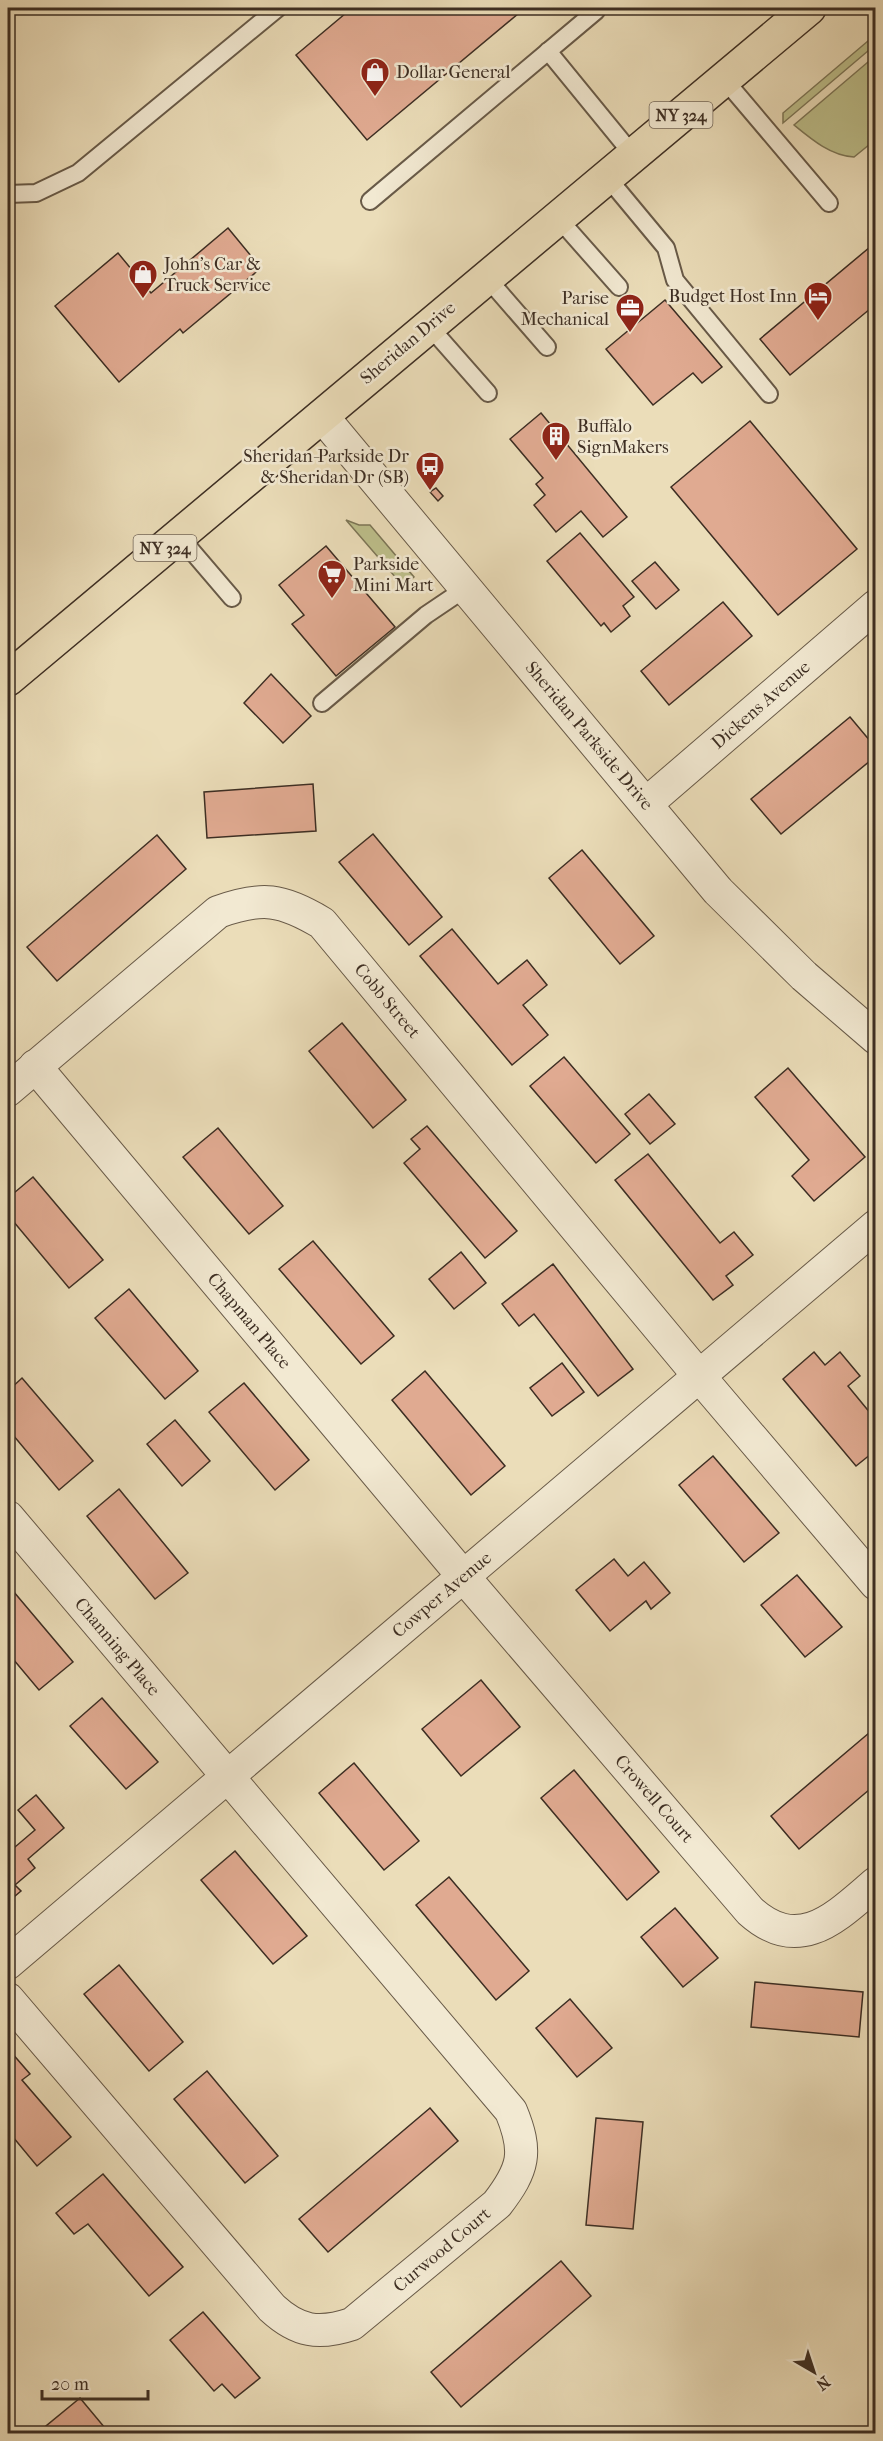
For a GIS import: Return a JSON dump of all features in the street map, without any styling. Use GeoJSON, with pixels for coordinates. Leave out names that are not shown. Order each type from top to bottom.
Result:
{"type":"FeatureCollection","features":[{"type":"Feature","properties":{"kind":"main road","name":"Sheridan Drive"},"geometry":{"type":"LineString","coordinates":[[8,679],[809,8]]}},
{"type":"Feature","properties":{"kind":"street","name":"Sheridan Parkside Drive"},"geometry":{"type":"LineString","coordinates":[[322,416],[718,891],[804,976],[876,1038]]}},
{"type":"Feature","properties":{"kind":"street","name":"Dickens Avenue"},"geometry":{"type":"LineString","coordinates":[[646,804],[876,606]]}},
{"type":"Feature","properties":{"kind":"street","name":"Cobb Street"},"geometry":{"type":"LineString","coordinates":[[8,1090],[218,912],[253,902],[270,902],[297,908],[322,923],[699,1376]]}},
{"type":"Feature","properties":{"kind":"street","name":"Chapman Place"},"geometry":{"type":"LineString","coordinates":[[35,1066],[463,1576]]}},
{"type":"Feature","properties":{"kind":"street","name":"Cowper Avenue"},"geometry":{"type":"LineString","coordinates":[[8,1963],[876,1227]]}},
{"type":"Feature","properties":{"kind":"street"},"geometry":{"type":"LineString","coordinates":[[699,1376],[876,1584]]}},
{"type":"Feature","properties":{"kind":"street","name":"Channing Place"},"geometry":{"type":"LineString","coordinates":[[8,1517],[226,1777]]}},
{"type":"Feature","properties":{"kind":"street","name":"Crowell Court"},"geometry":{"type":"LineString","coordinates":[[463,1576],[759,1919],[783,1930],[808,1930],[831,1922],[876,1882]]}},
{"type":"Feature","properties":{"kind":"street","name":"Curwood Court"},"geometry":{"type":"LineString","coordinates":[[8,1999],[272,2308],[286,2321],[306,2330],[331,2331],[352,2324],[497,2204],[514,2182],[521,2158],[520,2133],[511,2110],[226,1777]]}},
{"type":"Feature","properties":{"kind":"lane"},"geometry":{"type":"LineString","coordinates":[[8,194],[36,194],[78,173],[278,8]]}},
{"type":"Feature","properties":{"kind":"lane"},"geometry":{"type":"LineString","coordinates":[[370,201],[596,11],[594,8]]}},
{"type":"Feature","properties":{"kind":"lane"},"geometry":{"type":"LineString","coordinates":[[548,51],[633,155]]}},
{"type":"Feature","properties":{"kind":"lane"},"geometry":{"type":"LineString","coordinates":[[724,80],[829,203]]}},
{"type":"Feature","properties":{"kind":"lane"},"geometry":{"type":"LineString","coordinates":[[607,177],[666,248],[675,280],[769,394]]}},
{"type":"Feature","properties":{"kind":"lane"},"geometry":{"type":"LineString","coordinates":[[558,218],[618,287]]}},
{"type":"Feature","properties":{"kind":"lane"},"geometry":{"type":"LineString","coordinates":[[487,278],[547,347]]}},
{"type":"Feature","properties":{"kind":"lane"},"geometry":{"type":"LineString","coordinates":[[429,326],[488,393]]}},
{"type":"Feature","properties":{"kind":"lane"},"geometry":{"type":"LineString","coordinates":[[179,536],[232,598]]}},
{"type":"Feature","properties":{"kind":"lane"},"geometry":{"type":"LineString","coordinates":[[322,703],[426,615],[466,588]]}},
{"type":"Feature","properties":{"kind":"green space"},"geometry":{"type":"Polygon","coordinates":[[[875,35],[875,45],[783,123],[783,113],[875,35]]]}},
{"type":"Feature","properties":{"kind":"green space"},"geometry":{"type":"Polygon","coordinates":[[[875,56],[875,140],[854,157],[846,156],[822,146],[794,125],[875,56]]]}},
{"type":"Feature","properties":{"kind":"green space"},"geometry":{"type":"Polygon","coordinates":[[[346,520],[359,525],[370,525],[414,577],[403,586],[346,520]]]}},
{"type":"Feature","properties":{"kind":"building","name":"Dollar General"},"geometry":{"type":"Polygon","coordinates":[[[352,8],[525,8],[367,140],[296,55],[352,8]]]}},
{"type":"Feature","properties":{"kind":"building","name":"John's Car & Truck Service"},"geometry":{"type":"Polygon","coordinates":[[[228,228],[261,268],[183,333],[180,329],[119,382],[55,306],[118,253],[151,293],[228,228]]]}},
{"type":"Feature","properties":{"kind":"building","name":"Budget Host Inn"},"geometry":{"type":"Polygon","coordinates":[[[876,242],[876,304],[790,375],[760,339],[876,242]]]}},
{"type":"Feature","properties":{"kind":"building"},"geometry":{"type":"Polygon","coordinates":[[[665,300],[722,367],[702,383],[693,373],[653,405],[606,349],[665,300]]]}},
{"type":"Feature","properties":{"kind":"building","name":"Buffalo SignMakers"},"geometry":{"type":"Polygon","coordinates":[[[541,413],[627,517],[603,537],[581,511],[556,532],[534,505],[545,495],[536,484],[543,478],[510,439],[541,413]]]}},
{"type":"Feature","properties":{"kind":"building"},"geometry":{"type":"Polygon","coordinates":[[[750,421],[857,549],[778,615],[671,487],[750,421]]]}},
{"type":"Feature","properties":{"kind":"building"},"geometry":{"type":"Polygon","coordinates":[[[436,488],[443,496],[438,501],[430,492],[436,488]]]}},
{"type":"Feature","properties":{"kind":"building"},"geometry":{"type":"Polygon","coordinates":[[[580,533],[634,597],[623,606],[630,616],[611,632],[604,623],[601,626],[547,561],[580,533]]]}},
{"type":"Feature","properties":{"kind":"building","name":"Parkside Mini Mart"},"geometry":{"type":"Polygon","coordinates":[[[326,546],[395,627],[336,676],[292,624],[304,615],[279,585],[326,546]]]}},
{"type":"Feature","properties":{"kind":"building"},"geometry":{"type":"Polygon","coordinates":[[[655,562],[679,590],[656,609],[632,581],[655,562]]]}},
{"type":"Feature","properties":{"kind":"building"},"geometry":{"type":"Polygon","coordinates":[[[723,602],[752,636],[669,705],[641,671],[723,602]]]}},
{"type":"Feature","properties":{"kind":"building"},"geometry":{"type":"Polygon","coordinates":[[[271,674],[311,716],[283,743],[244,703],[271,674]]]}},
{"type":"Feature","properties":{"kind":"building"},"geometry":{"type":"Polygon","coordinates":[[[850,717],[876,748],[876,756],[781,834],[751,799],[850,717]]]}},
{"type":"Feature","properties":{"kind":"building"},"geometry":{"type":"Polygon","coordinates":[[[313,784],[316,831],[207,838],[204,792],[313,784]]]}},
{"type":"Feature","properties":{"kind":"building"},"geometry":{"type":"Polygon","coordinates":[[[373,834],[442,917],[409,945],[339,862],[373,834]]]}},
{"type":"Feature","properties":{"kind":"building"},"geometry":{"type":"Polygon","coordinates":[[[157,835],[186,869],[57,981],[27,947],[157,835]]]}},
{"type":"Feature","properties":{"kind":"building"},"geometry":{"type":"Polygon","coordinates":[[[582,850],[654,936],[620,964],[549,878],[582,850]]]}},
{"type":"Feature","properties":{"kind":"building"},"geometry":{"type":"Polygon","coordinates":[[[452,929],[498,984],[527,960],[547,985],[523,1005],[548,1035],[512,1065],[420,956],[452,929]]]}},
{"type":"Feature","properties":{"kind":"building"},"geometry":{"type":"Polygon","coordinates":[[[342,1023],[406,1100],[373,1128],[309,1051],[342,1023]]]}},
{"type":"Feature","properties":{"kind":"building"},"geometry":{"type":"Polygon","coordinates":[[[564,1057],[630,1134],[596,1163],[530,1086],[564,1057]]]}},
{"type":"Feature","properties":{"kind":"building"},"geometry":{"type":"Polygon","coordinates":[[[788,1068],[865,1157],[814,1201],[792,1176],[809,1160],[755,1097],[788,1068]]]}},
{"type":"Feature","properties":{"kind":"building"},"geometry":{"type":"Polygon","coordinates":[[[649,1094],[675,1124],[650,1144],[625,1114],[649,1094]]]}},
{"type":"Feature","properties":{"kind":"building"},"geometry":{"type":"Polygon","coordinates":[[[427,1126],[517,1231],[485,1258],[404,1163],[420,1149],[411,1139],[427,1126]]]}},
{"type":"Feature","properties":{"kind":"building"},"geometry":{"type":"Polygon","coordinates":[[[218,1128],[283,1206],[249,1234],[183,1157],[218,1128]]]}},
{"type":"Feature","properties":{"kind":"building"},"geometry":{"type":"Polygon","coordinates":[[[648,1154],[720,1243],[734,1232],[753,1255],[726,1276],[733,1285],[713,1300],[615,1180],[648,1154]]]}},
{"type":"Feature","properties":{"kind":"building"},"geometry":{"type":"Polygon","coordinates":[[[33,1177],[103,1260],[69,1288],[8,1215],[8,1198],[33,1177]]]}},
{"type":"Feature","properties":{"kind":"building"},"geometry":{"type":"Polygon","coordinates":[[[313,1241],[394,1336],[361,1364],[279,1269],[313,1241]]]}},
{"type":"Feature","properties":{"kind":"building"},"geometry":{"type":"Polygon","coordinates":[[[461,1252],[486,1283],[454,1309],[429,1279],[461,1252]]]}},
{"type":"Feature","properties":{"kind":"building"},"geometry":{"type":"Polygon","coordinates":[[[553,1264],[633,1369],[598,1396],[534,1314],[519,1326],[502,1304],[553,1264]]]}},
{"type":"Feature","properties":{"kind":"building"},"geometry":{"type":"Polygon","coordinates":[[[129,1289],[198,1371],[165,1399],[95,1318],[129,1289]]]}},
{"type":"Feature","properties":{"kind":"building"},"geometry":{"type":"Polygon","coordinates":[[[814,1352],[825,1365],[840,1352],[860,1376],[848,1386],[876,1420],[876,1450],[856,1466],[783,1379],[814,1352]]]}},
{"type":"Feature","properties":{"kind":"building"},"geometry":{"type":"Polygon","coordinates":[[[562,1363],[584,1392],[552,1416],[530,1388],[562,1363]]]}},
{"type":"Feature","properties":{"kind":"building"},"geometry":{"type":"Polygon","coordinates":[[[425,1371],[505,1466],[471,1495],[392,1400],[425,1371]]]}},
{"type":"Feature","properties":{"kind":"building"},"geometry":{"type":"Polygon","coordinates":[[[22,1378],[93,1461],[59,1490],[8,1429],[8,1391],[22,1378]]]}},
{"type":"Feature","properties":{"kind":"building"},"geometry":{"type":"Polygon","coordinates":[[[244,1383],[309,1460],[275,1490],[209,1412],[244,1383]]]}},
{"type":"Feature","properties":{"kind":"building"},"geometry":{"type":"Polygon","coordinates":[[[175,1420],[210,1461],[182,1486],[147,1444],[175,1420]]]}},
{"type":"Feature","properties":{"kind":"building"},"geometry":{"type":"Polygon","coordinates":[[[713,1456],[779,1533],[744,1562],[679,1485],[713,1456]]]}},
{"type":"Feature","properties":{"kind":"building"},"geometry":{"type":"Polygon","coordinates":[[[119,1489],[188,1573],[155,1599],[87,1516],[119,1489]]]}},
{"type":"Feature","properties":{"kind":"building"},"geometry":{"type":"Polygon","coordinates":[[[614,1559],[628,1576],[644,1562],[670,1593],[651,1609],[646,1601],[610,1631],[576,1590],[614,1559]]]}},
{"type":"Feature","properties":{"kind":"building"},"geometry":{"type":"Polygon","coordinates":[[[797,1575],[842,1627],[805,1657],[761,1605],[797,1575]]]}},
{"type":"Feature","properties":{"kind":"building"},"geometry":{"type":"Polygon","coordinates":[[[8,1585],[73,1662],[39,1690],[8,1653],[8,1585]]]}},
{"type":"Feature","properties":{"kind":"building"},"geometry":{"type":"Polygon","coordinates":[[[481,1680],[520,1727],[461,1776],[422,1729],[481,1680]]]}},
{"type":"Feature","properties":{"kind":"building"},"geometry":{"type":"Polygon","coordinates":[[[102,1698],[158,1762],[126,1789],[70,1726],[102,1698]]]}},
{"type":"Feature","properties":{"kind":"building"},"geometry":{"type":"Polygon","coordinates":[[[876,1727],[876,1784],[799,1849],[771,1816],[876,1727]]]}},
{"type":"Feature","properties":{"kind":"building"},"geometry":{"type":"Polygon","coordinates":[[[354,1763],[419,1841],[384,1870],[319,1793],[354,1763]]]}},
{"type":"Feature","properties":{"kind":"building"},"geometry":{"type":"Polygon","coordinates":[[[574,1770],[659,1872],[627,1900],[541,1798],[574,1770]]]}},
{"type":"Feature","properties":{"kind":"building"},"geometry":{"type":"Polygon","coordinates":[[[36,1795],[64,1828],[28,1859],[35,1868],[15,1885],[21,1891],[8,1902],[8,1837],[15,1847],[35,1830],[18,1810],[36,1795]]]}},
{"type":"Feature","properties":{"kind":"building"},"geometry":{"type":"Polygon","coordinates":[[[235,1851],[307,1936],[273,1964],[201,1880],[235,1851]]]}},
{"type":"Feature","properties":{"kind":"building"},"geometry":{"type":"Polygon","coordinates":[[[449,1877],[529,1971],[496,2000],[416,1905],[449,1877]]]}},
{"type":"Feature","properties":{"kind":"building"},"geometry":{"type":"Polygon","coordinates":[[[675,1908],[718,1958],[683,1987],[641,1937],[675,1908]]]}},
{"type":"Feature","properties":{"kind":"building"},"geometry":{"type":"Polygon","coordinates":[[[119,1965],[183,2042],[149,2071],[84,1994],[119,1965]]]}},
{"type":"Feature","properties":{"kind":"building"},"geometry":{"type":"Polygon","coordinates":[[[755,1982],[863,1992],[859,2037],[751,2027],[755,1982]]]}},
{"type":"Feature","properties":{"kind":"building"},"geometry":{"type":"Polygon","coordinates":[[[570,1999],[612,2048],[577,2077],[536,2028],[570,1999]]]}},
{"type":"Feature","properties":{"kind":"building"},"geometry":{"type":"Polygon","coordinates":[[[11,2052],[30,2074],[22,2080],[71,2137],[37,2166],[8,2131],[8,2055],[11,2052]]]}},
{"type":"Feature","properties":{"kind":"building"},"geometry":{"type":"Polygon","coordinates":[[[207,2071],[278,2156],[245,2183],[174,2099],[207,2071]]]}},
{"type":"Feature","properties":{"kind":"building"},"geometry":{"type":"Polygon","coordinates":[[[430,2108],[458,2141],[328,2252],[299,2219],[430,2108]]]}},
{"type":"Feature","properties":{"kind":"building"},"geometry":{"type":"Polygon","coordinates":[[[596,2118],[643,2122],[633,2229],[586,2225],[596,2118]]]}},
{"type":"Feature","properties":{"kind":"building"},"geometry":{"type":"Polygon","coordinates":[[[103,2174],[183,2267],[149,2296],[88,2224],[74,2234],[56,2213],[103,2174]]]}},
{"type":"Feature","properties":{"kind":"building"},"geometry":{"type":"Polygon","coordinates":[[[561,2261],[591,2296],[461,2407],[431,2372],[561,2261]]]}},
{"type":"Feature","properties":{"kind":"building"},"geometry":{"type":"Polygon","coordinates":[[[203,2312],[260,2378],[235,2398],[222,2384],[214,2391],[170,2340],[203,2312]]]}},
{"type":"Feature","properties":{"kind":"building"},"geometry":{"type":"Polygon","coordinates":[[[80,2398],[110,2434],[51,2434],[46,2426],[80,2398]]]}},
{"type":"Feature","properties":{"kind":"place","name":"Dollar General"},"geometry":{"type":"Point","coordinates":[375,98]}},
{"type":"Feature","properties":{"kind":"place","name":"John's Car & Truck Service"},"geometry":{"type":"Point","coordinates":[143,300]}},
{"type":"Feature","properties":{"kind":"place","name":"Budget Host Inn"},"geometry":{"type":"Point","coordinates":[818,322]}},
{"type":"Feature","properties":{"kind":"place","name":"Parise Mechanical"},"geometry":{"type":"Point","coordinates":[630,334]}},
{"type":"Feature","properties":{"kind":"place","name":"Buffalo SignMakers"},"geometry":{"type":"Point","coordinates":[556,462]}},
{"type":"Feature","properties":{"kind":"place","name":"Sheridan-Parkside Dr & Sheridan Dr (SB)"},"geometry":{"type":"Point","coordinates":[430,492]}},
{"type":"Feature","properties":{"kind":"place","name":"Parkside Mini Mart"},"geometry":{"type":"Point","coordinates":[332,600]}}]}
